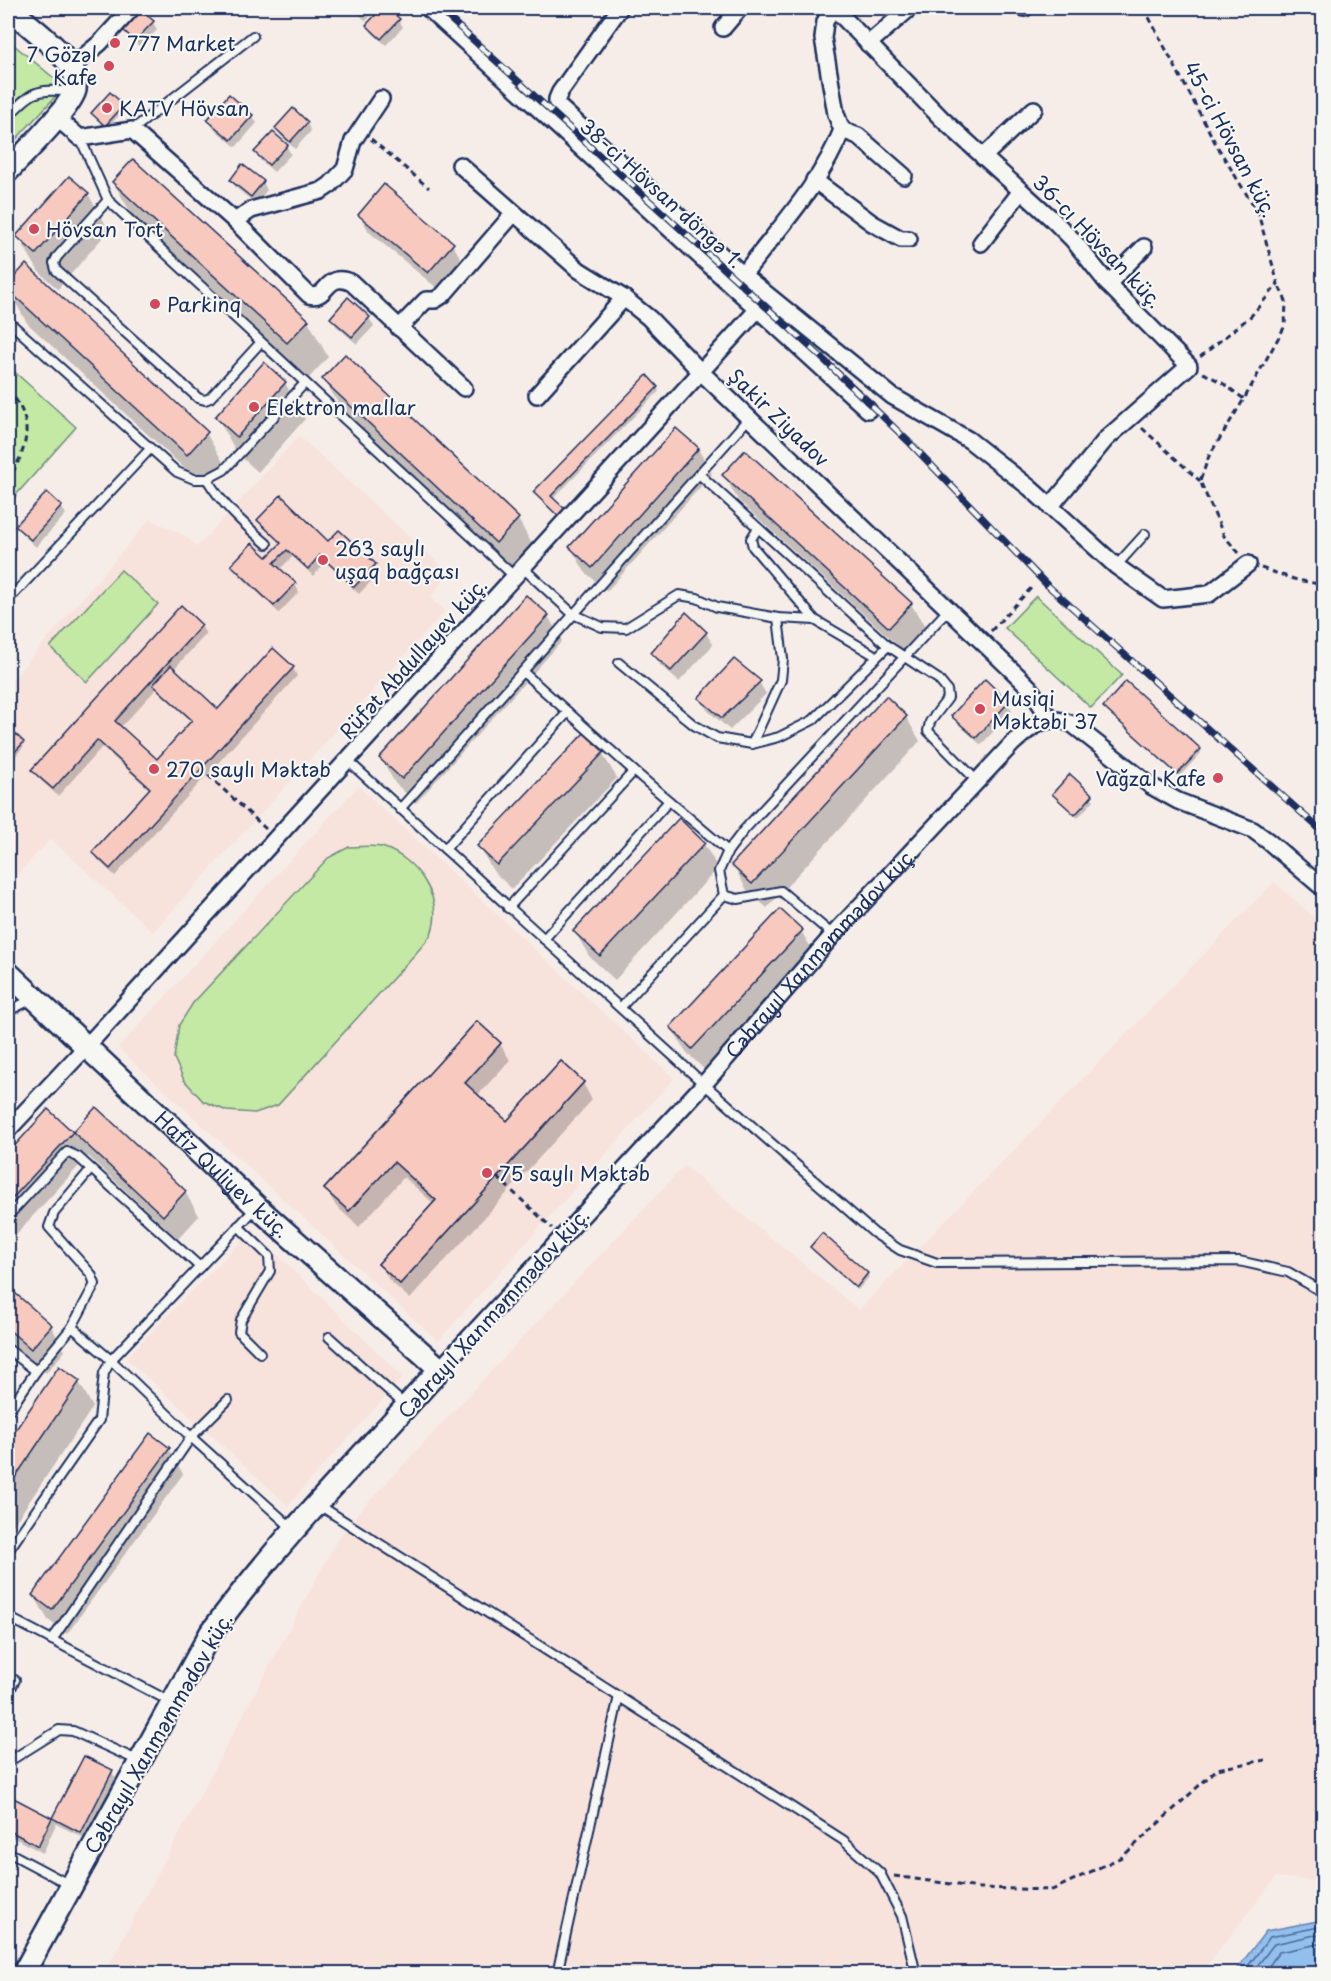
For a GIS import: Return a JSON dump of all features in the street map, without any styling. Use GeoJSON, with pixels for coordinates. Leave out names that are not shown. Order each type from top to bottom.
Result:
{"type":"FeatureCollection","features":[{"type":"Feature","properties":{"kind":"street"},"geometry":{"type":"LineString","coordinates":[[8,8],[60,54],[71,67],[76,78],[74,91],[66,106],[8,171]]}},
{"type":"Feature","properties":{"kind":"street"},"geometry":{"type":"LineString","coordinates":[[71,67],[100,43],[132,8]]}},
{"type":"Feature","properties":{"kind":"street","name":"38-ci Hövsan döngə 1."},"geometry":{"type":"LineString","coordinates":[[428,8],[868,410]]}},
{"type":"Feature","properties":{"kind":"street"},"geometry":{"type":"LineString","coordinates":[[620,8],[560,92],[557,105],[743,275],[892,396],[969,440],[1030,488],[1116,566],[1163,599],[1209,594],[1248,564]]}},
{"type":"Feature","properties":{"kind":"street"},"geometry":{"type":"LineString","coordinates":[[723,28],[740,8]]}},
{"type":"Feature","properties":{"kind":"street"},"geometry":{"type":"LineString","coordinates":[[743,275],[814,180],[834,149],[842,130],[823,38],[825,22],[833,8]]}},
{"type":"Feature","properties":{"kind":"street","name":"36-cı Hövsan küç."},"geometry":{"type":"LineString","coordinates":[[833,8],[942,119],[1073,240],[1108,284],[1189,366]]}},
{"type":"Feature","properties":{"kind":"street"},"geometry":{"type":"LineString","coordinates":[[868,44],[910,8]]}},
{"type":"Feature","properties":{"kind":"street"},"geometry":{"type":"LineString","coordinates":[[235,221],[251,210],[321,191],[330,185],[345,169],[353,141],[381,99]]}},
{"type":"Feature","properties":{"kind":"street"},"geometry":{"type":"LineString","coordinates":[[983,157],[1034,109]]}},
{"type":"Feature","properties":{"kind":"street"},"geometry":{"type":"LineString","coordinates":[[56,117],[80,138],[132,130],[235,221],[309,295],[313,297],[335,279],[343,278],[464,388]]}},
{"type":"Feature","properties":{"kind":"street"},"geometry":{"type":"LineString","coordinates":[[842,130],[858,136],[904,176]]}},
{"type":"Feature","properties":{"kind":"street","name":"Şakir Ziyadov"},"geometry":{"type":"LineString","coordinates":[[460,165],[579,270],[624,297],[649,318],[700,371],[1029,687],[1050,719]]}},
{"type":"Feature","properties":{"kind":"street"},"geometry":{"type":"LineString","coordinates":[[814,180],[872,223],[901,239],[909,238]]}},
{"type":"Feature","properties":{"kind":"street"},"geometry":{"type":"LineString","coordinates":[[981,243],[1021,190]]}},
{"type":"Feature","properties":{"kind":"street"},"geometry":{"type":"LineString","coordinates":[[399,328],[426,300],[435,300],[443,295],[514,213]]}},
{"type":"Feature","properties":{"kind":"street"},"geometry":{"type":"LineString","coordinates":[[1108,284],[1144,248]]}},
{"type":"Feature","properties":{"kind":"street"},"geometry":{"type":"LineString","coordinates":[[537,395],[624,297]]}},
{"type":"Feature","properties":{"kind":"street","name":"Rüfət Abdullayev küç."},"geometry":{"type":"LineString","coordinates":[[8,1130],[758,309]]}},
{"type":"Feature","properties":{"kind":"street"},"geometry":{"type":"LineString","coordinates":[[1050,507],[1106,439],[1189,366]]}},
{"type":"Feature","properties":{"kind":"street"},"geometry":{"type":"LineString","coordinates":[[1050,719],[1063,720],[1072,724],[1151,786],[1178,801],[1252,830],[1323,889]]}},
{"type":"Feature","properties":{"kind":"street","name":"Cəbrayıl Xanməmmədov küç."},"geometry":{"type":"LineString","coordinates":[[23,1974],[210,1634],[241,1591],[441,1369],[704,1084],[833,935],[1012,744],[1028,730],[1050,719]]}},
{"type":"Feature","properties":{"kind":"street","name":"Hafiz Quliyev küç."},"geometry":{"type":"LineString","coordinates":[[8,973],[257,1207],[441,1369]]}},
{"type":"Feature","properties":{"kind":"lane"},"geometry":{"type":"LineString","coordinates":[[132,130],[254,36]]}},
{"type":"Feature","properties":{"kind":"lane"},"geometry":{"type":"LineString","coordinates":[[8,117],[29,95],[40,90],[74,91]]}},
{"type":"Feature","properties":{"kind":"lane"},"geometry":{"type":"LineString","coordinates":[[80,138],[108,200],[305,383],[519,573],[573,614],[602,627],[626,628],[679,596],[697,598],[717,607],[778,618],[815,620]]}},
{"type":"Feature","properties":{"kind":"lane"},"geometry":{"type":"LineString","coordinates":[[108,200],[57,257],[54,263],[56,270],[198,398],[205,400],[210,398],[261,342]]}},
{"type":"Feature","properties":{"kind":"lane"},"geometry":{"type":"LineString","coordinates":[[8,321],[177,472],[194,479],[207,479],[224,470],[305,383]]}},
{"type":"Feature","properties":{"kind":"lane"},"geometry":{"type":"LineString","coordinates":[[400,808],[749,418]]}},
{"type":"Feature","properties":{"kind":"lane"},"geometry":{"type":"LineString","coordinates":[[14,594],[150,449]]}},
{"type":"Feature","properties":{"kind":"lane"},"geometry":{"type":"LineString","coordinates":[[699,474],[888,646],[938,679],[947,690],[948,698],[930,723],[928,731],[977,781]]}},
{"type":"Feature","properties":{"kind":"lane"},"geometry":{"type":"LineString","coordinates":[[207,479],[230,511],[267,544]]}},
{"type":"Feature","properties":{"kind":"lane"},"geometry":{"type":"LineString","coordinates":[[758,528],[751,539],[753,547],[815,620],[876,656]]}},
{"type":"Feature","properties":{"kind":"lane"},"geometry":{"type":"LineString","coordinates":[[1116,566],[1145,534]]}},
{"type":"Feature","properties":{"kind":"lane"},"geometry":{"type":"LineString","coordinates":[[724,895],[719,871],[728,850],[949,609]]}},
{"type":"Feature","properties":{"kind":"lane"},"geometry":{"type":"LineString","coordinates":[[752,744],[781,680],[783,659],[778,618]]}},
{"type":"Feature","properties":{"kind":"lane"},"geometry":{"type":"LineString","coordinates":[[619,663],[694,726],[717,738],[752,744],[779,737],[813,720],[888,646]]}},
{"type":"Feature","properties":{"kind":"lane"},"geometry":{"type":"LineString","coordinates":[[523,672],[634,771],[728,850]]}},
{"type":"Feature","properties":{"kind":"lane"},"geometry":{"type":"LineString","coordinates":[[445,849],[568,711]]}},
{"type":"Feature","properties":{"kind":"lane"},"geometry":{"type":"LineString","coordinates":[[347,760],[704,1084],[874,1233],[900,1250],[937,1263],[1239,1261],[1288,1272],[1323,1293]]}},
{"type":"Feature","properties":{"kind":"lane"},"geometry":{"type":"LineString","coordinates":[[508,908],[634,771]]}},
{"type":"Feature","properties":{"kind":"lane"},"geometry":{"type":"LineString","coordinates":[[544,939],[669,801]]}},
{"type":"Feature","properties":{"kind":"lane"},"geometry":{"type":"LineString","coordinates":[[724,895],[738,899],[781,891],[833,935]]}},
{"type":"Feature","properties":{"kind":"lane"},"geometry":{"type":"LineString","coordinates":[[621,1007],[724,895]]}},
{"type":"Feature","properties":{"kind":"lane"},"geometry":{"type":"LineString","coordinates":[[8,1011],[34,998]]}},
{"type":"Feature","properties":{"kind":"lane"},"geometry":{"type":"LineString","coordinates":[[8,1216],[67,1152],[78,1157],[200,1267]]}},
{"type":"Feature","properties":{"kind":"lane"},"geometry":{"type":"LineString","coordinates":[[8,1412],[36,1371],[72,1327],[95,1284],[91,1274],[49,1227],[54,1213],[91,1169]]}},
{"type":"Feature","properties":{"kind":"lane"},"geometry":{"type":"LineString","coordinates":[[8,1551],[99,1420],[104,1373],[111,1360],[257,1207]]}},
{"type":"Feature","properties":{"kind":"lane"},"geometry":{"type":"LineString","coordinates":[[238,1226],[269,1256],[270,1271],[241,1320],[239,1332],[260,1353]]}},
{"type":"Feature","properties":{"kind":"lane"},"geometry":{"type":"LineString","coordinates":[[72,1327],[111,1360],[191,1437],[294,1530]]}},
{"type":"Feature","properties":{"kind":"lane"},"geometry":{"type":"LineString","coordinates":[[329,1337],[407,1407]]}},
{"type":"Feature","properties":{"kind":"lane"},"geometry":{"type":"LineString","coordinates":[[8,1348],[36,1371]]}},
{"type":"Feature","properties":{"kind":"lane"},"geometry":{"type":"LineString","coordinates":[[52,1640],[191,1437],[228,1400]]}},
{"type":"Feature","properties":{"kind":"lane"},"geometry":{"type":"LineString","coordinates":[[318,1504],[843,1840],[880,1873],[902,1916],[916,1974]]}},
{"type":"Feature","properties":{"kind":"lane"},"geometry":{"type":"LineString","coordinates":[[8,1617],[172,1703]]}},
{"type":"Feature","properties":{"kind":"lane"},"geometry":{"type":"LineString","coordinates":[[8,1694],[15,1680]]}},
{"type":"Feature","properties":{"kind":"lane"},"geometry":{"type":"LineString","coordinates":[[557,1974],[619,1696]]}},
{"type":"Feature","properties":{"kind":"lane"},"geometry":{"type":"LineString","coordinates":[[8,1762],[59,1730],[73,1731],[141,1761]]}},
{"type":"Feature","properties":{"kind":"lane"},"geometry":{"type":"LineString","coordinates":[[8,1851],[71,1885]]}},
{"type":"Feature","properties":{"kind":"path","name":"45-ci Hövsan küç."},"geometry":{"type":"LineString","coordinates":[[1144,8],[1217,146],[1258,213],[1278,284],[1286,301],[1285,326],[1209,456],[1200,482]]}},
{"type":"Feature","properties":{"kind":"path"},"geometry":{"type":"LineString","coordinates":[[360,131],[386,150],[429,188]]}},
{"type":"Feature","properties":{"kind":"path"},"geometry":{"type":"LineString","coordinates":[[1244,399],[1221,382],[1189,366],[1251,316],[1278,284]]}},
{"type":"Feature","properties":{"kind":"path"},"geometry":{"type":"LineString","coordinates":[[8,390],[17,401],[26,421],[24,447],[9,478]]}},
{"type":"Feature","properties":{"kind":"path"},"geometry":{"type":"LineString","coordinates":[[1130,416],[1200,482],[1224,536],[1248,564],[1297,580],[1323,585]]}},
{"type":"Feature","properties":{"kind":"path"},"geometry":{"type":"LineString","coordinates":[[982,641],[1033,586]]}},
{"type":"Feature","properties":{"kind":"path"},"geometry":{"type":"LineString","coordinates":[[208,775],[276,838]]}},
{"type":"Feature","properties":{"kind":"path"},"geometry":{"type":"LineString","coordinates":[[498,1177],[562,1237]]}},
{"type":"Feature","properties":{"kind":"path"},"geometry":{"type":"LineString","coordinates":[[880,1873],[978,1888],[1052,1890],[1122,1857],[1217,1769],[1265,1760]]}},
{"type":"Feature","properties":{"kind":"shaded area","name":"270 saylı Məktəb"},"geometry":{"type":"Polygon","coordinates":[[[299,436],[449,573],[430,598],[445,611],[153,932],[51,839],[8,884],[8,685],[150,519],[185,536],[197,547],[299,436]]]}},
{"type":"Feature","properties":{"kind":"shaded area"},"geometry":{"type":"Polygon","coordinates":[[[358,786],[674,1078],[438,1341],[118,1048],[358,786]]]}},
{"type":"Feature","properties":{"kind":"shaded area"},"geometry":{"type":"Polygon","coordinates":[[[1274,882],[1323,925],[1323,1882],[1276,1877],[1201,1973],[104,1974],[336,1542],[358,1513],[684,1166],[859,1310],[1274,882]]]}},
{"type":"Feature","properties":{"kind":"shaded area"},"geometry":{"type":"Polygon","coordinates":[[[252,1230],[403,1377],[288,1505],[126,1358],[252,1230]]]}},
{"type":"Feature","properties":{"kind":"green space"},"geometry":{"type":"Polygon","coordinates":[[[8,40],[61,84],[55,97],[8,148],[8,40]]]}},
{"type":"Feature","properties":{"kind":"green space"},"geometry":{"type":"Polygon","coordinates":[[[8,366],[76,427],[8,504],[8,366]]]}},
{"type":"Feature","properties":{"kind":"green space"},"geometry":{"type":"Polygon","coordinates":[[[121,570],[158,604],[87,682],[50,647],[121,570]]]}},
{"type":"Feature","properties":{"kind":"green space"},"geometry":{"type":"Polygon","coordinates":[[[1036,596],[1122,675],[1091,708],[1005,628],[1036,596]]]}},
{"type":"Feature","properties":{"kind":"green space"},"geometry":{"type":"Polygon","coordinates":[[[349,847],[382,847],[406,860],[416,870],[431,893],[434,906],[434,920],[430,936],[278,1105],[255,1113],[227,1111],[203,1101],[184,1080],[174,1058],[179,1025],[193,1003],[328,858],[349,847]]]}},
{"type":"Feature","properties":{"kind":"water"},"geometry":{"type":"Polygon","coordinates":[[[1323,1920],[1323,1973],[1234,1973],[1266,1931],[1323,1920]]]}},
{"type":"Feature","properties":{"kind":"building"},"geometry":{"type":"Polygon","coordinates":[[[138,8],[154,21],[135,41],[120,27],[138,8]]]}},
{"type":"Feature","properties":{"kind":"building"},"geometry":{"type":"Polygon","coordinates":[[[382,8],[387,8],[400,19],[381,39],[366,25],[382,8]]]}},
{"type":"Feature","properties":{"kind":"building"},"geometry":{"type":"Polygon","coordinates":[[[110,92],[124,105],[105,126],[91,113],[110,92]]]}},
{"type":"Feature","properties":{"kind":"building"},"geometry":{"type":"Polygon","coordinates":[[[229,94],[253,115],[231,140],[207,120],[229,94]]]}},
{"type":"Feature","properties":{"kind":"building"},"geometry":{"type":"Polygon","coordinates":[[[293,108],[308,122],[290,142],[275,128],[293,108]]]}},
{"type":"Feature","properties":{"kind":"building"},"geometry":{"type":"Polygon","coordinates":[[[273,132],[288,145],[269,165],[254,152],[273,132]]]}},
{"type":"Feature","properties":{"kind":"building"},"geometry":{"type":"Polygon","coordinates":[[[133,159],[309,320],[287,343],[112,182],[133,159]]]}},
{"type":"Feature","properties":{"kind":"building"},"geometry":{"type":"Polygon","coordinates":[[[242,164],[264,181],[251,197],[230,180],[242,164]]]}},
{"type":"Feature","properties":{"kind":"building"},"geometry":{"type":"Polygon","coordinates":[[[69,176],[89,193],[36,254],[16,236],[69,176]]]}},
{"type":"Feature","properties":{"kind":"building"},"geometry":{"type":"Polygon","coordinates":[[[384,184],[454,243],[428,273],[358,215],[384,184]]]}},
{"type":"Feature","properties":{"kind":"building"},"geometry":{"type":"Polygon","coordinates":[[[26,264],[208,432],[187,455],[8,290],[8,284],[26,264]]]}},
{"type":"Feature","properties":{"kind":"building"},"geometry":{"type":"Polygon","coordinates":[[[348,297],[370,317],[352,337],[330,318],[348,297]]]}},
{"type":"Feature","properties":{"kind":"building"},"geometry":{"type":"Polygon","coordinates":[[[345,354],[519,518],[496,543],[322,379],[345,354]]]}},
{"type":"Feature","properties":{"kind":"building"},"geometry":{"type":"Polygon","coordinates":[[[264,362],[286,382],[237,437],[215,417],[264,362]]]}},
{"type":"Feature","properties":{"kind":"building"},"geometry":{"type":"Polygon","coordinates":[[[647,375],[658,387],[551,496],[565,509],[558,516],[533,492],[647,375]]]}},
{"type":"Feature","properties":{"kind":"building"},"geometry":{"type":"Polygon","coordinates":[[[676,428],[699,448],[592,568],[569,547],[676,428]]]}},
{"type":"Feature","properties":{"kind":"building"},"geometry":{"type":"Polygon","coordinates":[[[745,450],[912,603],[889,628],[722,475],[745,450]]]}},
{"type":"Feature","properties":{"kind":"building"},"geometry":{"type":"Polygon","coordinates":[[[47,492],[62,506],[31,540],[15,526],[47,492]]]}},
{"type":"Feature","properties":{"kind":"building"},"geometry":{"type":"Polygon","coordinates":[[[281,495],[328,541],[339,530],[376,564],[354,587],[320,555],[308,569],[287,550],[274,563],[296,583],[274,606],[231,565],[252,543],[267,557],[281,543],[257,520],[281,495]]]}},
{"type":"Feature","properties":{"kind":"building"},"geometry":{"type":"Polygon","coordinates":[[[526,595],[549,615],[402,779],[379,758],[526,595]]]}},
{"type":"Feature","properties":{"kind":"building"},"geometry":{"type":"Polygon","coordinates":[[[181,605],[202,625],[115,721],[157,759],[192,720],[153,685],[171,665],[218,709],[273,648],[294,667],[110,869],[92,852],[150,788],[97,740],[53,789],[31,770],[181,605]]]}},
{"type":"Feature","properties":{"kind":"building"},"geometry":{"type":"Polygon","coordinates":[[[686,612],[707,632],[671,671],[651,653],[686,612]]]}},
{"type":"Feature","properties":{"kind":"building"},"geometry":{"type":"Polygon","coordinates":[[[734,659],[761,681],[722,718],[698,698],[734,659]]]}},
{"type":"Feature","properties":{"kind":"building"},"geometry":{"type":"Polygon","coordinates":[[[985,679],[1009,702],[976,738],[951,716],[985,679]]]}},
{"type":"Feature","properties":{"kind":"building"},"geometry":{"type":"Polygon","coordinates":[[[1126,681],[1201,749],[1177,774],[1103,707],[1126,681]]]}},
{"type":"Feature","properties":{"kind":"building"},"geometry":{"type":"Polygon","coordinates":[[[886,696],[907,716],[752,884],[731,865],[886,696]]]}},
{"type":"Feature","properties":{"kind":"building"},"geometry":{"type":"Polygon","coordinates":[[[8,727],[24,742],[8,759],[8,727]]]}},
{"type":"Feature","properties":{"kind":"building"},"geometry":{"type":"Polygon","coordinates":[[[584,733],[604,752],[497,865],[477,846],[584,733]]]}},
{"type":"Feature","properties":{"kind":"building"},"geometry":{"type":"Polygon","coordinates":[[[1070,774],[1093,795],[1075,815],[1052,794],[1070,774]]]}},
{"type":"Feature","properties":{"kind":"building"},"geometry":{"type":"Polygon","coordinates":[[[679,818],[705,843],[600,956],[573,931],[679,818]]]}},
{"type":"Feature","properties":{"kind":"building"},"geometry":{"type":"Polygon","coordinates":[[[780,909],[803,930],[692,1049],[670,1027],[780,909]]]}},
{"type":"Feature","properties":{"kind":"building"},"geometry":{"type":"Polygon","coordinates":[[[477,1021],[501,1043],[465,1083],[507,1121],[561,1061],[584,1082],[400,1284],[378,1264],[436,1200],[394,1162],[349,1211],[324,1189],[477,1021]],[[449,1100],[411,1143],[455,1182],[493,1140],[449,1100]]]}},
{"type":"Feature","properties":{"kind":"building"},"geometry":{"type":"Polygon","coordinates":[[[477,1021],[501,1043],[465,1083],[507,1121],[561,1061],[584,1082],[400,1284],[378,1264],[436,1200],[394,1162],[349,1211],[324,1189],[477,1021]]]}},
{"type":"Feature","properties":{"kind":"building"},"geometry":{"type":"Polygon","coordinates":[[[96,1107],[186,1191],[163,1216],[73,1132],[96,1107]]]}},
{"type":"Feature","properties":{"kind":"building"},"geometry":{"type":"Polygon","coordinates":[[[48,1109],[73,1132],[8,1203],[8,1153],[48,1109]]]}},
{"type":"Feature","properties":{"kind":"building"},"geometry":{"type":"Polygon","coordinates":[[[822,1233],[868,1273],[856,1288],[810,1247],[822,1233]]]}},
{"type":"Feature","properties":{"kind":"building"},"geometry":{"type":"Polygon","coordinates":[[[8,1287],[52,1325],[31,1349],[8,1329],[8,1287]]]}},
{"type":"Feature","properties":{"kind":"building"},"geometry":{"type":"Polygon","coordinates":[[[59,1366],[80,1381],[8,1488],[8,1441],[59,1366]]]}},
{"type":"Feature","properties":{"kind":"building"},"geometry":{"type":"Polygon","coordinates":[[[150,1433],[170,1448],[52,1610],[32,1595],[150,1433]]]}},
{"type":"Feature","properties":{"kind":"building"},"geometry":{"type":"Polygon","coordinates":[[[84,1756],[113,1770],[81,1833],[52,1818],[84,1756]]]}},
{"type":"Feature","properties":{"kind":"building"},"geometry":{"type":"Polygon","coordinates":[[[8,1795],[52,1818],[38,1846],[8,1830],[8,1795]]]}},
{"type":"Feature","properties":{"kind":"railway"},"geometry":{"type":"LineString","coordinates":[[438,8],[821,357],[910,443],[1047,585],[1324,833]]}},
{"type":"Feature","properties":{"kind":"place","name":"777 Market"},"geometry":{"type":"Point","coordinates":[115,43]}},
{"type":"Feature","properties":{"kind":"place","name":"7 Gözəl Kafe"},"geometry":{"type":"Point","coordinates":[109,66]}},
{"type":"Feature","properties":{"kind":"place","name":"KATV Hövsan"},"geometry":{"type":"Point","coordinates":[107,108]}},
{"type":"Feature","properties":{"kind":"place","name":"Hövsan Tort"},"geometry":{"type":"Point","coordinates":[34,229]}},
{"type":"Feature","properties":{"kind":"place","name":"Parkinq"},"geometry":{"type":"Point","coordinates":[155,304]}},
{"type":"Feature","properties":{"kind":"place","name":"Elektron mallar"},"geometry":{"type":"Point","coordinates":[254,407]}},
{"type":"Feature","properties":{"kind":"place","name":"263 saylı uşaq bağçası"},"geometry":{"type":"Point","coordinates":[323,560]}},
{"type":"Feature","properties":{"kind":"place","name":"Musiqi Məktəbi 37"},"geometry":{"type":"Point","coordinates":[980,709]}},
{"type":"Feature","properties":{"kind":"place","name":"270 saylı Məktəb"},"geometry":{"type":"Point","coordinates":[154,769]}},
{"type":"Feature","properties":{"kind":"place","name":"Vağzal Kafe"},"geometry":{"type":"Point","coordinates":[1218,778]}},
{"type":"Feature","properties":{"kind":"place","name":"75 saylı Məktəb"},"geometry":{"type":"Point","coordinates":[487,1173]}}]}
